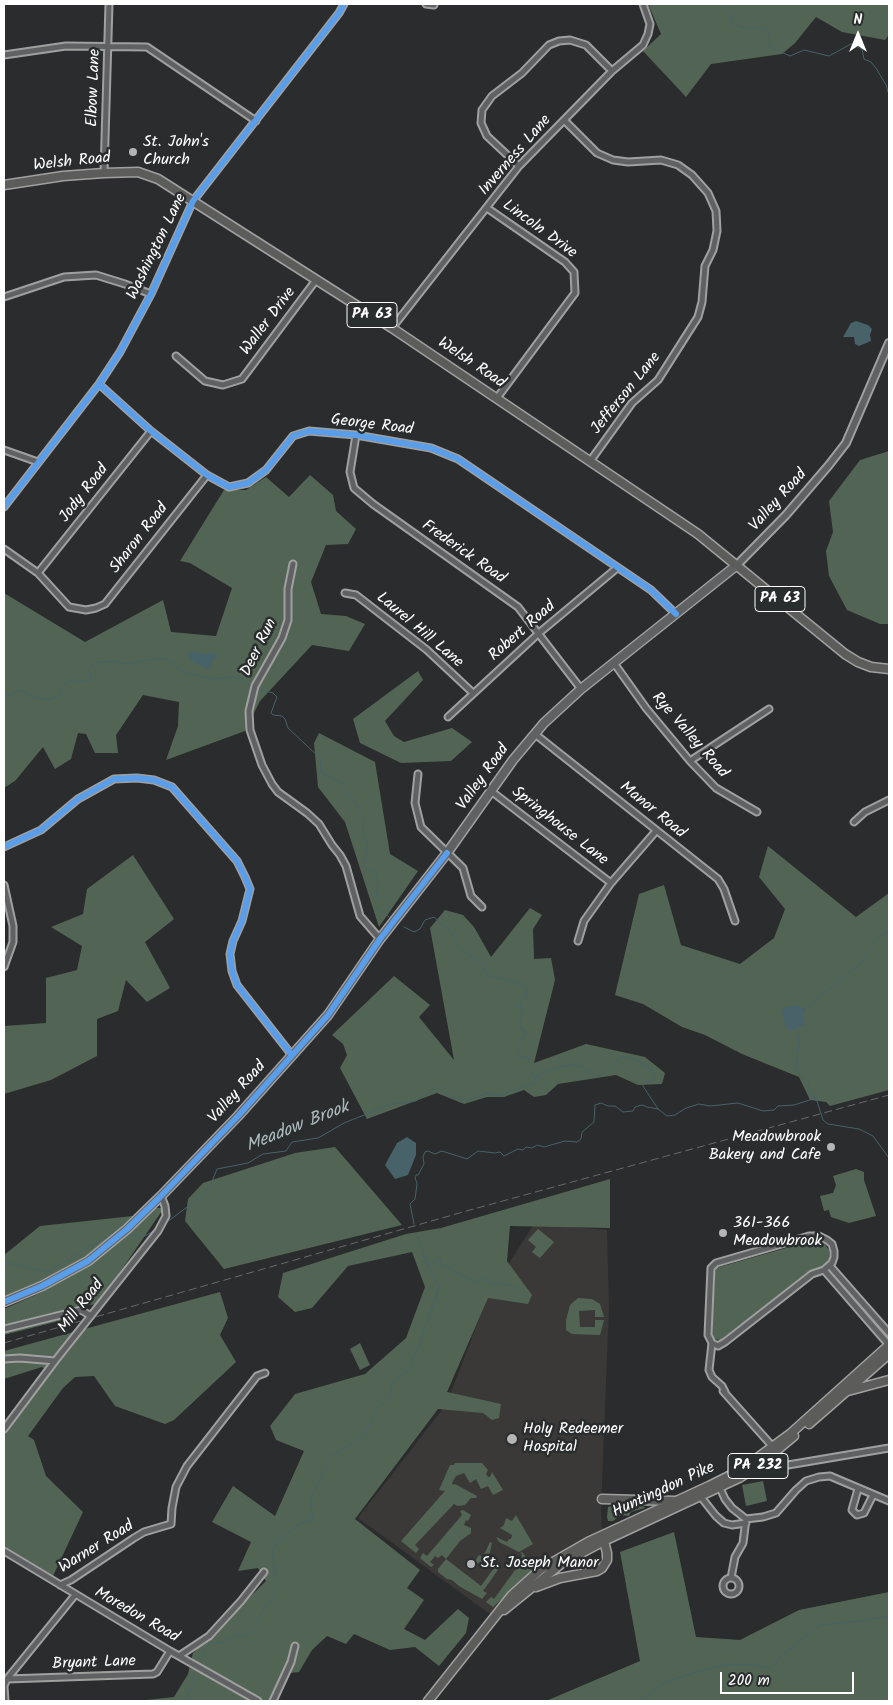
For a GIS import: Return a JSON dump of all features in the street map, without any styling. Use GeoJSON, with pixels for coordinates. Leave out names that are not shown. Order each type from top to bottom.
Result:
{"type":"FeatureCollection","features":[{"type":"Feature","properties":{"kind":"main road","name":"Welsh Road"},"geometry":{"type":"LineString","coordinates":[[4,185],[63,176],[104,173],[138,172],[158,179],[392,328],[591,460],[698,534],[845,654],[871,667],[889,669]]}},
{"type":"Feature","properties":{"kind":"main road","name":"Valley Road"},"geometry":{"type":"LineString","coordinates":[[4,1302],[42,1286],[88,1261],[118,1238],[161,1196],[238,1116],[291,1054],[328,1015],[380,939],[446,853],[513,760],[535,734],[581,689],[737,565]]}},
{"type":"Feature","properties":{"kind":"main road","name":"Huntingdon Pike"},"geometry":{"type":"LineString","coordinates":[[428,1701],[512,1595],[526,1582],[557,1559],[588,1542],[730,1476],[790,1434],[889,1345]]}},
{"type":"Feature","properties":{"kind":"main road","name":"Huntingdon Pike"},"geometry":{"type":"LineString","coordinates":[[494,1618],[561,1564],[604,1541],[720,1488],[756,1467],[889,1354]]}},
{"type":"Feature","properties":{"kind":"main road"},"geometry":{"type":"LineString","coordinates":[[846,1391],[889,1380]]}},
{"type":"Feature","properties":{"kind":"main road"},"geometry":{"type":"LineString","coordinates":[[602,1499],[677,1501]]}},
{"type":"Feature","properties":{"kind":"main road"},"geometry":{"type":"LineString","coordinates":[[518,1599],[545,1583],[597,1571],[602,1568],[607,1560],[604,1541]]}},
{"type":"Feature","properties":{"kind":"street","name":"Elbow Lane"},"geometry":{"type":"LineString","coordinates":[[104,173],[109,4]]}},
{"type":"Feature","properties":{"kind":"street","name":"Washington Lane"},"geometry":{"type":"LineString","coordinates":[[4,506],[99,384],[120,352],[150,294],[193,201],[339,13],[344,4]]}},
{"type":"Feature","properties":{"kind":"street"},"geometry":{"type":"LineString","coordinates":[[426,4],[434,5]]}},
{"type":"Feature","properties":{"kind":"street","name":"Inverness Lane"},"geometry":{"type":"LineString","coordinates":[[392,328],[519,166],[612,71],[643,45],[650,24],[642,4]]}},
{"type":"Feature","properties":{"kind":"street"},"geometry":{"type":"LineString","coordinates":[[519,166],[486,136],[481,123],[482,110],[492,96],[522,73],[548,46],[559,41],[570,40],[586,46],[612,71]]}},
{"type":"Feature","properties":{"kind":"street"},"geometry":{"type":"LineString","coordinates":[[4,55],[66,46],[147,47],[256,121]]}},
{"type":"Feature","properties":{"kind":"street","name":"Jefferson Lane"},"geometry":{"type":"LineString","coordinates":[[564,120],[597,153],[613,160],[628,162],[661,160],[678,165],[692,175],[708,193],[716,211],[717,231],[713,250],[705,266],[702,302],[698,317],[658,380],[632,403],[591,460]]}},
{"type":"Feature","properties":{"kind":"street","name":"Lincoln Drive"},"geometry":{"type":"LineString","coordinates":[[487,208],[565,262],[574,272],[575,293],[497,398]]}},
{"type":"Feature","properties":{"kind":"street"},"geometry":{"type":"LineString","coordinates":[[4,297],[64,277],[96,275],[150,294]]}},
{"type":"Feature","properties":{"kind":"street","name":"Waller Drive"},"geometry":{"type":"LineString","coordinates":[[176,356],[206,381],[224,385],[242,379],[316,280]]}},
{"type":"Feature","properties":{"kind":"street","name":"Valley Road"},"geometry":{"type":"LineString","coordinates":[[737,565],[786,515],[830,465],[846,443],[889,343]]}},
{"type":"Feature","properties":{"kind":"street","name":"George Road"},"geometry":{"type":"LineString","coordinates":[[99,384],[151,431],[207,475],[229,487],[248,483],[266,470],[293,436],[309,431],[356,435],[431,448],[458,459],[651,590],[676,614]]}},
{"type":"Feature","properties":{"kind":"street","name":"Jody Road"},"geometry":{"type":"LineString","coordinates":[[38,574],[151,431]]}},
{"type":"Feature","properties":{"kind":"street","name":"Frederick Road"},"geometry":{"type":"LineString","coordinates":[[356,435],[350,472],[354,488],[373,504],[518,607],[581,689]]}},
{"type":"Feature","properties":{"kind":"street"},"geometry":{"type":"LineString","coordinates":[[4,450],[38,462]]}},
{"type":"Feature","properties":{"kind":"street","name":"Sharon Road"},"geometry":{"type":"LineString","coordinates":[[38,574],[69,607],[86,610],[105,604],[207,475]]}},
{"type":"Feature","properties":{"kind":"street"},"geometry":{"type":"LineString","coordinates":[[4,550],[38,574]]}},
{"type":"Feature","properties":{"kind":"street","name":"Deer Run"},"geometry":{"type":"LineString","coordinates":[[293,564],[288,589],[288,620],[282,638],[255,686],[249,710],[250,730],[262,766],[272,784],[278,792],[319,824],[340,855],[346,866],[360,916],[380,939]]}},
{"type":"Feature","properties":{"kind":"street","name":"Robert Road"},"geometry":{"type":"LineString","coordinates":[[448,718],[539,633],[617,568]]}},
{"type":"Feature","properties":{"kind":"street","name":"Laurel Hill Lane"},"geometry":{"type":"LineString","coordinates":[[345,593],[356,595],[427,650],[473,694]]}},
{"type":"Feature","properties":{"kind":"street","name":"Rye Valley Road"},"geometry":{"type":"LineString","coordinates":[[614,663],[646,708],[690,761],[716,788],[757,812]]}},
{"type":"Feature","properties":{"kind":"street"},"geometry":{"type":"LineString","coordinates":[[690,761],[768,709]]}},
{"type":"Feature","properties":{"kind":"street","name":"Manor Road"},"geometry":{"type":"LineString","coordinates":[[535,734],[718,879],[735,921]]}},
{"type":"Feature","properties":{"kind":"street"},"geometry":{"type":"LineString","coordinates":[[418,774],[415,803],[421,827],[463,868],[471,896],[482,907]]}},
{"type":"Feature","properties":{"kind":"street"},"geometry":{"type":"LineString","coordinates":[[4,847],[41,830],[78,799],[114,778],[154,780],[172,787],[237,861],[245,877],[250,889],[242,921],[233,941],[230,954],[232,971],[237,985],[291,1054]]}},
{"type":"Feature","properties":{"kind":"street","name":"Springhouse Lane"},"geometry":{"type":"LineString","coordinates":[[491,791],[611,883]]}},
{"type":"Feature","properties":{"kind":"street"},"geometry":{"type":"LineString","coordinates":[[854,822],[865,812],[889,800]]}},
{"type":"Feature","properties":{"kind":"street"},"geometry":{"type":"LineString","coordinates":[[578,941],[584,921],[611,883],[656,831]]}},
{"type":"Feature","properties":{"kind":"street"},"geometry":{"type":"LineString","coordinates":[[4,886],[13,926],[13,942],[4,967]]}},
{"type":"Feature","properties":{"kind":"street","name":"Mill Road"},"geometry":{"type":"LineString","coordinates":[[4,1429],[158,1231],[165,1220],[166,1206],[161,1196]]}},
{"type":"Feature","properties":{"kind":"street"},"geometry":{"type":"LineString","coordinates":[[712,1344],[718,1346],[725,1342],[812,1274],[830,1266],[834,1257],[832,1244],[819,1236],[810,1236],[716,1263],[711,1268],[708,1335],[712,1344],[709,1370],[712,1378],[725,1389],[725,1392],[773,1447]]}},
{"type":"Feature","properties":{"kind":"street"},"geometry":{"type":"LineString","coordinates":[[830,1266],[889,1333]]}},
{"type":"Feature","properties":{"kind":"street"},"geometry":{"type":"LineString","coordinates":[[824,1270],[889,1345]]}},
{"type":"Feature","properties":{"kind":"street"},"geometry":{"type":"LineString","coordinates":[[4,1329],[81,1310],[90,1316]]}},
{"type":"Feature","properties":{"kind":"street"},"geometry":{"type":"LineString","coordinates":[[4,1359],[20,1358],[55,1361]]}},
{"type":"Feature","properties":{"kind":"street","name":"Warner Road"},"geometry":{"type":"LineString","coordinates":[[60,1585],[71,1580],[139,1535],[170,1524],[176,1487],[187,1466],[257,1376],[265,1373]]}},
{"type":"Feature","properties":{"kind":"street"},"geometry":{"type":"LineString","coordinates":[[756,1467],[776,1467],[889,1448]]}},
{"type":"Feature","properties":{"kind":"street"},"geometry":{"type":"LineString","coordinates":[[701,1497],[716,1516],[724,1523],[732,1525],[776,1513],[801,1486],[819,1477],[830,1476],[889,1501]]}},
{"type":"Feature","properties":{"kind":"street"},"geometry":{"type":"LineString","coordinates":[[720,1488],[732,1508],[746,1521]]}},
{"type":"Feature","properties":{"kind":"street"},"geometry":{"type":"LineString","coordinates":[[858,1489],[852,1510],[856,1515],[864,1513],[873,1495]]}},
{"type":"Feature","properties":{"kind":"street"},"geometry":{"type":"LineString","coordinates":[[730,1578],[735,1556],[744,1543],[746,1521]]}},
{"type":"Feature","properties":{"kind":"street","name":"Moredon Road"},"geometry":{"type":"LineString","coordinates":[[4,1551],[75,1595],[258,1701]]}},
{"type":"Feature","properties":{"kind":"street"},"geometry":{"type":"LineString","coordinates":[[179,1656],[209,1636],[264,1572]]}},
{"type":"Feature","properties":{"kind":"street","name":"Warner Road"},"geometry":{"type":"LineString","coordinates":[[7,1679],[75,1595]]}},
{"type":"Feature","properties":{"kind":"street"},"geometry":{"type":"LineString","coordinates":[[272,1701],[291,1662],[295,1646]]}},
{"type":"Feature","properties":{"kind":"street","name":"Bryant Lane"},"geometry":{"type":"LineString","coordinates":[[7,1679],[153,1674],[157,1672],[170,1651]]}},
{"type":"Feature","properties":{"kind":"street"},"geometry":{"type":"LineString","coordinates":[[5,1701],[4,1686],[7,1679]]}},
{"type":"Feature","properties":{"kind":"shaded area","name":"Holy Redeemer Hospital"},"geometry":{"type":"Polygon","coordinates":[[[534,1224],[607,1230],[609,1307],[601,1509],[602,1535],[541,1569],[494,1617],[358,1518],[442,1410],[453,1387],[488,1296],[534,1224]]]}},
{"type":"Feature","properties":{"kind":"green space"},"geometry":{"type":"Polygon","coordinates":[[[648,4],[889,4],[889,35],[885,40],[842,32],[816,17],[795,43],[782,54],[711,64],[686,97],[643,51],[661,34],[648,4]]]}},
{"type":"Feature","properties":{"kind":"green space"},"geometry":{"type":"Polygon","coordinates":[[[889,451],[889,624],[880,624],[847,610],[829,576],[826,551],[833,532],[829,501],[860,460],[889,451]]]}},
{"type":"Feature","properties":{"kind":"green space"},"geometry":{"type":"Polygon","coordinates":[[[310,475],[333,495],[336,511],[356,529],[348,544],[326,545],[311,582],[321,614],[346,616],[365,624],[349,651],[312,645],[260,701],[245,731],[166,760],[178,726],[179,702],[143,695],[116,735],[118,753],[95,753],[86,734],[78,733],[71,759],[55,769],[43,747],[15,781],[4,788],[4,593],[85,642],[163,600],[171,632],[216,636],[232,588],[190,563],[180,561],[224,490],[246,490],[266,477],[289,497],[310,475]]]}},
{"type":"Feature","properties":{"kind":"green space"},"geometry":{"type":"Polygon","coordinates":[[[418,671],[423,680],[385,721],[394,736],[404,742],[452,728],[472,742],[451,761],[401,763],[360,743],[353,719],[418,671]]]}},
{"type":"Feature","properties":{"kind":"green space"},"geometry":{"type":"Polygon","coordinates":[[[319,733],[375,762],[390,854],[418,871],[379,927],[345,822],[318,787],[314,743],[319,733]]]}},
{"type":"Feature","properties":{"kind":"green space"},"geometry":{"type":"Polygon","coordinates":[[[768,846],[856,917],[889,893],[889,1090],[830,1106],[826,1102],[810,1100],[799,1077],[742,1054],[705,1035],[682,1027],[643,1004],[615,995],[639,894],[664,885],[681,945],[740,964],[774,938],[785,909],[759,877],[768,846]]]}},
{"type":"Feature","properties":{"kind":"green space"},"geometry":{"type":"Polygon","coordinates":[[[133,855],[174,919],[145,942],[170,988],[147,1002],[126,980],[118,1011],[97,1019],[97,1056],[51,1080],[4,1094],[4,1026],[46,1023],[46,978],[77,970],[82,946],[51,927],[83,914],[87,889],[133,855]]]}},
{"type":"Feature","properties":{"kind":"green space"},"geometry":{"type":"Polygon","coordinates":[[[530,908],[542,915],[533,929],[534,959],[551,958],[555,980],[534,1063],[586,1044],[645,1057],[665,1073],[662,1084],[638,1085],[616,1075],[558,1084],[546,1095],[534,1097],[524,1090],[504,1097],[487,1097],[464,1104],[437,1093],[367,1119],[340,1068],[347,1055],[343,1044],[332,1035],[394,976],[430,1005],[419,1017],[454,1060],[430,928],[445,910],[463,915],[474,927],[491,957],[530,908]]]}},
{"type":"Feature","properties":{"kind":"green space"},"geometry":{"type":"Polygon","coordinates":[[[335,1147],[402,1225],[224,1269],[185,1221],[188,1199],[203,1183],[295,1153],[335,1147]]]}},
{"type":"Feature","properties":{"kind":"green space"},"geometry":{"type":"Polygon","coordinates":[[[856,1169],[864,1172],[864,1180],[876,1216],[849,1223],[831,1217],[829,1210],[824,1211],[820,1196],[833,1193],[836,1185],[833,1176],[856,1169]]]}},
{"type":"Feature","properties":{"kind":"green space"},"geometry":{"type":"Polygon","coordinates":[[[610,1179],[610,1228],[510,1226],[507,1261],[532,1295],[528,1304],[488,1298],[447,1392],[501,1404],[499,1418],[492,1420],[483,1413],[438,1409],[355,1519],[420,1570],[407,1588],[424,1600],[404,1629],[425,1640],[458,1609],[469,1618],[466,1633],[439,1666],[415,1647],[390,1650],[354,1634],[346,1644],[327,1636],[312,1650],[299,1672],[282,1674],[270,1701],[137,1701],[174,1697],[188,1674],[193,1653],[266,1581],[258,1568],[238,1571],[251,1542],[212,1522],[233,1486],[275,1516],[304,1451],[276,1440],[270,1426],[295,1394],[365,1374],[406,1338],[425,1287],[412,1252],[348,1266],[312,1308],[295,1312],[278,1297],[283,1273],[406,1234],[441,1228],[610,1179]]]}},
{"type":"Feature","properties":{"kind":"green space"},"geometry":{"type":"Polygon","coordinates":[[[152,1208],[164,1208],[98,1304],[77,1307],[75,1317],[4,1335],[4,1309],[40,1293],[92,1262],[152,1208]]]}},
{"type":"Feature","properties":{"kind":"green space"},"geometry":{"type":"Polygon","coordinates":[[[133,1216],[77,1263],[36,1285],[4,1298],[4,1255],[40,1226],[133,1216]]]}},
{"type":"Feature","properties":{"kind":"green space"},"geometry":{"type":"Polygon","coordinates":[[[538,1229],[554,1242],[540,1258],[532,1252],[536,1247],[528,1240],[538,1229]]]}},
{"type":"Feature","properties":{"kind":"green space"},"geometry":{"type":"Polygon","coordinates":[[[814,1240],[823,1242],[829,1250],[829,1260],[822,1267],[809,1271],[721,1340],[713,1339],[716,1268],[814,1240]]]}},
{"type":"Feature","properties":{"kind":"green space"},"geometry":{"type":"Polygon","coordinates":[[[220,1292],[228,1318],[220,1335],[236,1362],[174,1420],[165,1424],[115,1406],[94,1376],[75,1377],[63,1388],[28,1436],[34,1440],[46,1476],[83,1512],[53,1576],[4,1546],[4,1434],[49,1372],[42,1367],[4,1379],[4,1351],[220,1292]]]}},
{"type":"Feature","properties":{"kind":"green space"},"geometry":{"type":"Polygon","coordinates":[[[578,1298],[592,1299],[600,1304],[604,1317],[595,1317],[595,1310],[579,1311],[580,1327],[595,1327],[595,1320],[604,1320],[600,1335],[572,1334],[566,1330],[566,1320],[570,1305],[578,1298]]]}},
{"type":"Feature","properties":{"kind":"green space"},"geometry":{"type":"Polygon","coordinates":[[[360,1343],[370,1365],[360,1370],[350,1349],[360,1343]]]}},
{"type":"Feature","properties":{"kind":"green space"},"geometry":{"type":"Polygon","coordinates":[[[455,1463],[482,1463],[488,1470],[486,1474],[488,1477],[490,1477],[492,1472],[503,1490],[493,1495],[488,1486],[481,1489],[476,1479],[470,1483],[464,1473],[456,1476],[452,1483],[453,1485],[455,1484],[477,1496],[476,1498],[471,1498],[465,1505],[458,1506],[454,1504],[415,1545],[419,1549],[416,1553],[401,1541],[445,1491],[439,1490],[450,1465],[455,1463]]]}},
{"type":"Feature","properties":{"kind":"green space"},"geometry":{"type":"Polygon","coordinates":[[[763,1481],[767,1501],[746,1506],[742,1485],[763,1481]]]}},
{"type":"Feature","properties":{"kind":"green space"},"geometry":{"type":"Polygon","coordinates":[[[616,1505],[629,1510],[642,1505],[645,1508],[631,1512],[629,1516],[621,1515],[613,1521],[608,1521],[608,1507],[616,1505]]]}},
{"type":"Feature","properties":{"kind":"green space"},"geometry":{"type":"Polygon","coordinates":[[[463,1510],[471,1515],[464,1525],[471,1528],[471,1533],[460,1541],[446,1559],[442,1555],[438,1558],[435,1556],[430,1562],[434,1565],[431,1567],[420,1558],[423,1553],[427,1556],[462,1515],[460,1511],[463,1510]]]}},
{"type":"Feature","properties":{"kind":"green space"},"geometry":{"type":"Polygon","coordinates":[[[516,1515],[533,1544],[519,1552],[499,1542],[496,1537],[507,1542],[511,1539],[512,1535],[500,1528],[504,1525],[506,1518],[512,1521],[516,1515]]]}},
{"type":"Feature","properties":{"kind":"green space"},"geometry":{"type":"Polygon","coordinates":[[[674,1532],[696,1637],[740,1640],[799,1610],[889,1592],[889,1701],[546,1701],[640,1661],[620,1552],[674,1532]]]}},
{"type":"Feature","properties":{"kind":"green space"},"geometry":{"type":"Polygon","coordinates":[[[490,1542],[492,1543],[489,1556],[491,1562],[500,1567],[483,1591],[487,1593],[482,1599],[438,1572],[438,1569],[446,1559],[481,1586],[494,1568],[487,1563],[484,1568],[475,1561],[479,1555],[483,1557],[490,1542]]]}},
{"type":"Feature","properties":{"kind":"green space"},"geometry":{"type":"Polygon","coordinates":[[[522,1552],[530,1562],[523,1565],[523,1568],[526,1570],[528,1568],[526,1567],[531,1563],[535,1569],[493,1607],[486,1602],[491,1597],[494,1599],[521,1562],[522,1554],[520,1553],[522,1552]]]}},
{"type":"Feature","properties":{"kind":"water"},"geometry":{"type":"Polygon","coordinates":[[[856,321],[868,325],[872,329],[871,341],[859,346],[855,344],[854,337],[843,337],[851,323],[856,321]]]}},
{"type":"Feature","properties":{"kind":"water"},"geometry":{"type":"Polygon","coordinates":[[[192,651],[203,654],[217,653],[208,669],[191,661],[188,654],[192,651]]]}},
{"type":"Feature","properties":{"kind":"water"},"geometry":{"type":"Polygon","coordinates":[[[795,1005],[805,1009],[803,1016],[805,1025],[791,1031],[786,1028],[782,1011],[783,1008],[795,1005]]]}},
{"type":"Feature","properties":{"kind":"water"},"geometry":{"type":"Polygon","coordinates":[[[407,1137],[416,1143],[416,1155],[408,1175],[395,1179],[385,1165],[397,1143],[407,1137]]]}},
{"type":"Feature","properties":{"kind":"waterway"},"geometry":{"type":"LineString","coordinates":[[721,4],[733,16],[730,23],[744,28],[763,28],[769,32],[770,47],[790,56],[804,50],[829,56],[851,44],[862,49],[864,59],[871,62],[876,68],[886,85],[889,95]]}},
{"type":"Feature","properties":{"kind":"waterway"},"geometry":{"type":"LineString","coordinates":[[4,694],[10,695],[20,690],[33,697],[48,700],[59,696],[68,681],[88,681],[91,677],[89,669],[94,663],[114,661],[124,664],[161,658],[172,662],[177,668],[186,673],[214,679],[231,677],[242,679],[252,687]]}},
{"type":"Feature","properties":{"kind":"waterway"},"geometry":{"type":"LineString","coordinates":[[259,689],[273,693],[277,697],[271,713],[282,716],[285,719],[288,728],[320,758],[321,773],[342,783],[364,816],[363,834],[368,843],[363,867],[375,873],[378,883],[375,906],[389,917]]}},
{"type":"Feature","properties":{"kind":"waterway"},"geometry":{"type":"LineString","coordinates":[[404,927],[414,932],[420,929],[425,920],[434,917],[451,932],[462,950],[483,965],[485,972],[490,976],[518,983],[528,989],[520,1006],[523,1015],[520,1017],[520,1027],[527,1032],[517,1048],[521,1058],[528,1056],[529,1060]]}},
{"type":"Feature","properties":{"kind":"waterway"},"geometry":{"type":"LineString","coordinates":[[805,1009],[860,964],[878,938],[889,931]]}},
{"type":"Feature","properties":{"kind":"waterway"},"geometry":{"type":"LineString","coordinates":[[797,1028],[799,1043],[797,1072],[809,1085],[811,1095],[815,1097]]}},
{"type":"Feature","properties":{"kind":"waterway"},"geometry":{"type":"LineString","coordinates":[[536,1077],[554,1068],[571,1065],[581,1066],[596,1076],[604,1073],[620,1058],[634,1059],[651,1069],[656,1075],[652,1081],[643,1082],[643,1086],[658,1109],[667,1116],[675,1115],[686,1108],[699,1104],[710,1106],[738,1103],[763,1111],[774,1110],[778,1106],[794,1105],[816,1098]]}},
{"type":"Feature","properties":{"kind":"waterway","name":"Meadow Brook"},"geometry":{"type":"LineString","coordinates":[[531,1071],[535,1077]]}},
{"type":"Feature","properties":{"kind":"waterway","name":"Meadow Brook"},"geometry":{"type":"LineString","coordinates":[[163,1225],[202,1196],[211,1184],[217,1169],[248,1163],[263,1154],[286,1151],[292,1142],[318,1138],[344,1123],[392,1104],[416,1101],[436,1087],[452,1098],[470,1100],[486,1093],[498,1096],[535,1083],[535,1077]]}},
{"type":"Feature","properties":{"kind":"waterway"},"geometry":{"type":"LineString","coordinates":[[816,1098],[823,1120],[828,1124],[859,1129],[873,1136],[889,1158]]}},
{"type":"Feature","properties":{"kind":"waterway"},"geometry":{"type":"LineString","coordinates":[[414,1224],[410,1204],[415,1199],[417,1184],[415,1177],[424,1164],[423,1157],[425,1152],[428,1151],[435,1154],[442,1151],[467,1159],[478,1151],[500,1152],[504,1156],[518,1149],[523,1150],[526,1147],[532,1148],[537,1145],[544,1147],[565,1141],[577,1142],[581,1139],[582,1132],[594,1122],[595,1105],[601,1103],[615,1106],[623,1112],[633,1111],[635,1107],[642,1105],[658,1109]]}},
{"type":"Feature","properties":{"kind":"waterway","name":"Meadow Brook"},"geometry":{"type":"LineString","coordinates":[[126,1235],[145,1236],[157,1229]]}},
{"type":"Feature","properties":{"kind":"waterway","name":"Meadow Brook"},"geometry":{"type":"LineString","coordinates":[[4,1262],[47,1272],[117,1232]]}},
{"type":"Feature","properties":{"kind":"waterway"},"geometry":{"type":"LineString","coordinates":[[200,1659],[206,1647],[212,1642],[223,1643],[235,1635],[246,1636],[258,1627],[258,1618],[275,1595],[275,1572],[272,1552],[277,1541],[301,1523],[313,1520],[310,1501],[330,1457],[364,1435],[377,1408],[389,1398],[393,1381],[408,1371],[420,1343],[439,1287],[428,1267],[417,1236]]}},
{"type":"Feature","properties":{"kind":"waterway"},"geometry":{"type":"LineString","coordinates":[[428,1266],[439,1258],[442,1265],[471,1279],[472,1282],[479,1282],[482,1277],[492,1285],[503,1283],[517,1288]]}},
{"type":"Feature","properties":{"kind":"waterway"},"geometry":{"type":"LineString","coordinates":[[639,1701],[665,1682],[707,1669],[730,1664],[754,1665],[771,1669],[779,1658],[819,1625],[889,1616]]}},
{"type":"Feature","properties":{"kind":"waterway"},"geometry":{"type":"LineString","coordinates":[[185,1701],[192,1686],[192,1674]]}},
{"type":"Feature","properties":{"kind":"railway"},"geometry":{"type":"LineString","coordinates":[[4,1343],[470,1210],[889,1095]]}},
{"type":"Feature","properties":{"kind":"cycle path"},"geometry":{"type":"LineString","coordinates":[[4,507],[99,384],[120,352],[151,294],[193,201],[339,13],[344,4]]}},
{"type":"Feature","properties":{"kind":"cycle path"},"geometry":{"type":"LineString","coordinates":[[99,384],[151,431],[207,475],[229,487],[248,483],[266,470],[293,436],[309,431],[356,435],[431,448],[458,459],[651,590],[676,614]]}},
{"type":"Feature","properties":{"kind":"cycle path"},"geometry":{"type":"LineString","coordinates":[[4,847],[41,830],[78,799],[114,779],[137,778],[154,780],[172,787],[237,861],[245,877],[250,889],[242,921],[233,941],[230,954],[232,971],[237,985],[291,1054]]}},
{"type":"Feature","properties":{"kind":"cycle path"},"geometry":{"type":"LineString","coordinates":[[4,1302],[42,1286],[88,1261],[127,1229],[161,1196],[238,1116],[328,1015],[380,939],[447,853]]}},
{"type":"Feature","properties":{"kind":"place","name":"St. John's Church"},"geometry":{"type":"Point","coordinates":[133,152]}},
{"type":"Feature","properties":{"kind":"place","name":"Meadowbrook Bakery and Cafe"},"geometry":{"type":"Point","coordinates":[831,1147]}},
{"type":"Feature","properties":{"kind":"place","name":"361-366 Meadowbrook"},"geometry":{"type":"Point","coordinates":[723,1233]}},
{"type":"Feature","properties":{"kind":"place","name":"Holy Redeemer Hospital"},"geometry":{"type":"Point","coordinates":[512,1439]}},
{"type":"Feature","properties":{"kind":"place","name":"St. Joseph Manor"},"geometry":{"type":"Point","coordinates":[471,1564]}}]}
